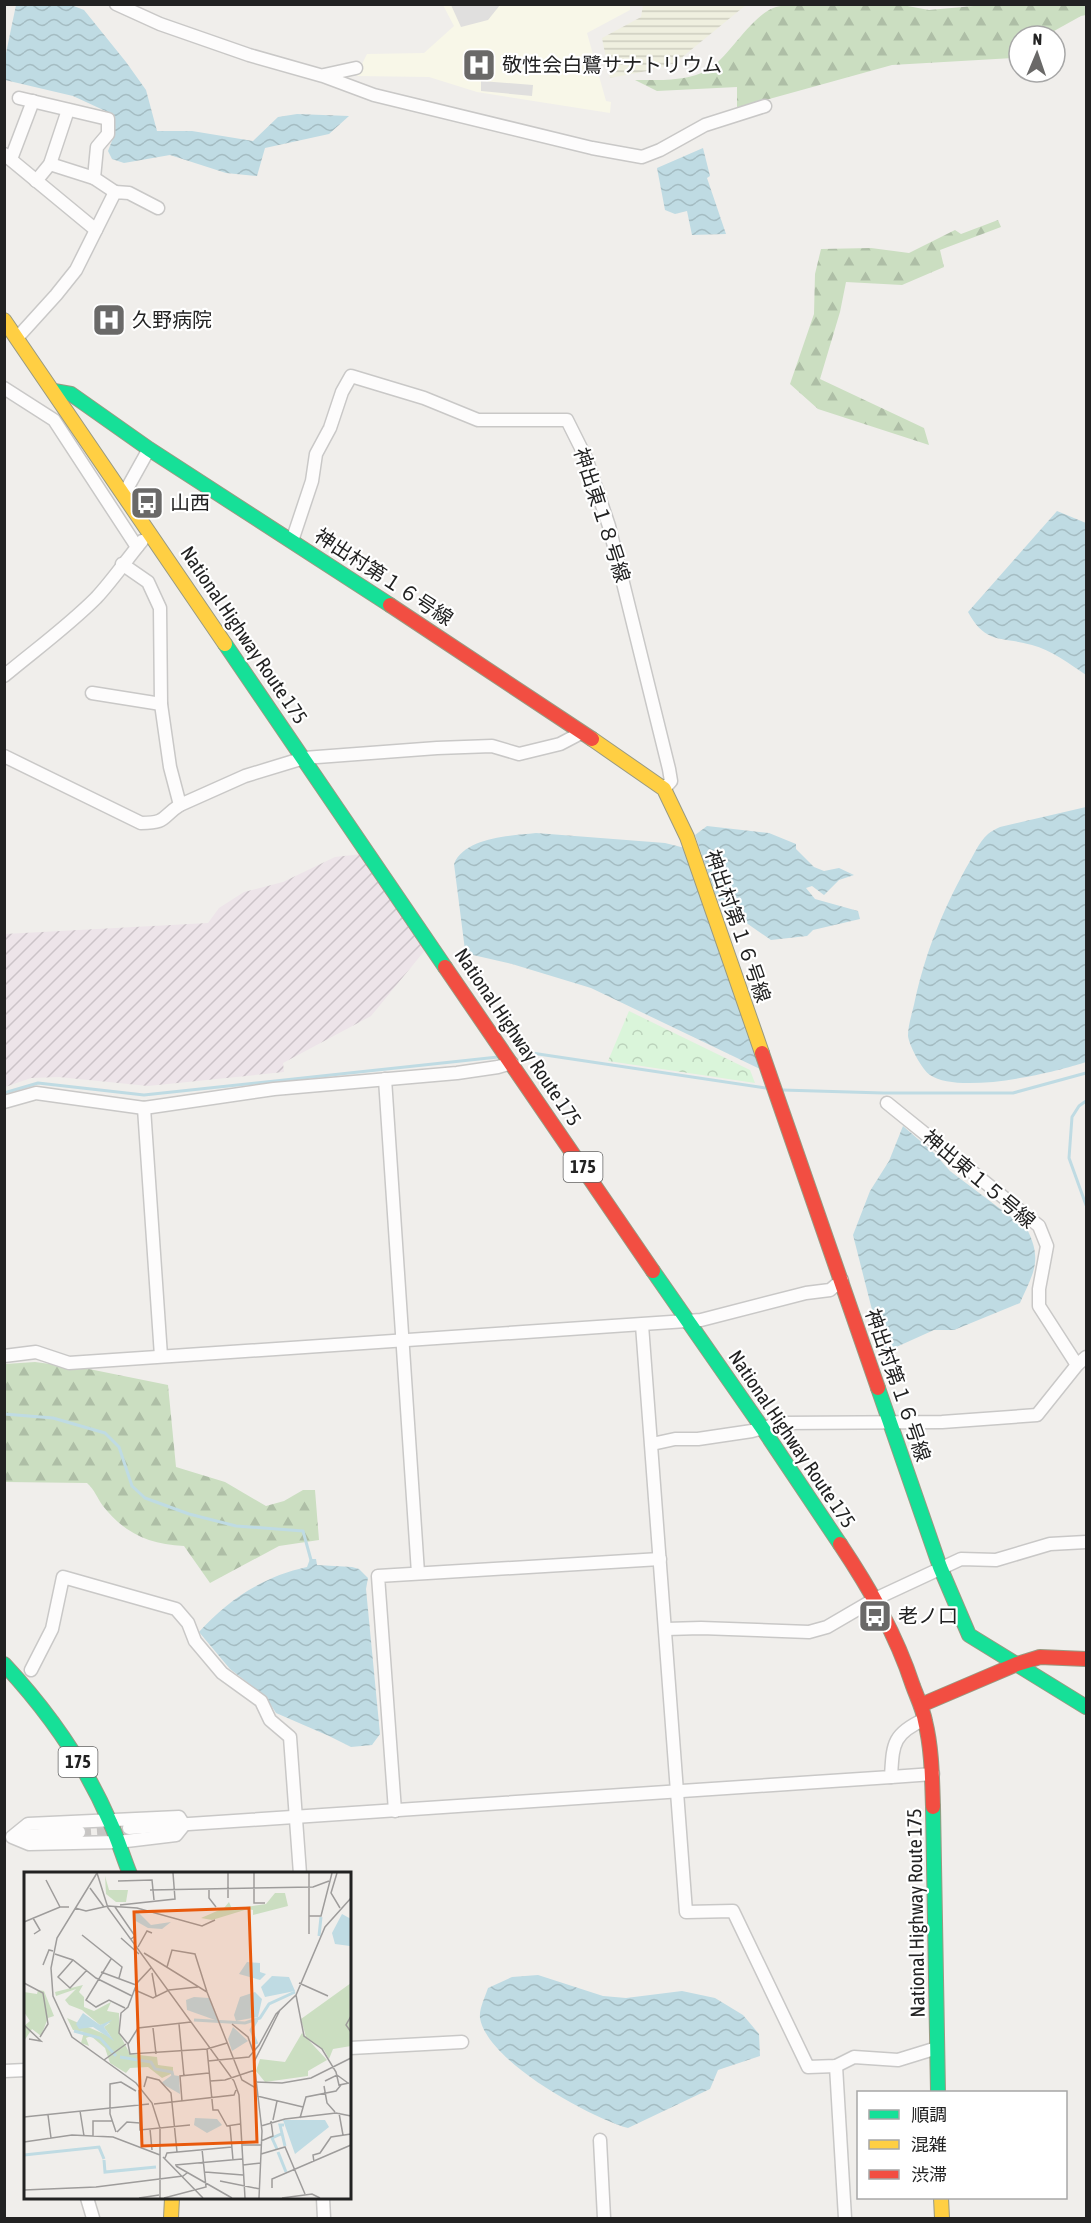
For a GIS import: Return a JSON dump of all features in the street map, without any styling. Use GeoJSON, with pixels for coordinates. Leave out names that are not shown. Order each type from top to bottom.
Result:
{"type":"FeatureCollection","features":[{"type":"Feature","properties":{"kind":"main road","name":"National Highway Route 175"},"geometry":{"type":"LineString","coordinates":[[4,320],[763,1429],[796,1482],[861,1575],[894,1635],[925,1719],[933,1774],[938,2091]]}},
{"type":"Feature","properties":{"kind":"main road","name":"神出村第１６号線"},"geometry":{"type":"LineString","coordinates":[[54,391],[70,394],[149,449],[529,696],[664,789],[687,837],[940,1567],[969,1635],[1086,1707]]}},
{"type":"Feature","properties":{"kind":"main road"},"geometry":{"type":"LineString","coordinates":[[921,1705],[1017,1664],[1040,1657],[1086,1659]]}},
{"type":"Feature","properties":{"kind":"main road","name":"175"},"geometry":{"type":"LineString","coordinates":[[4,1664],[45,1713],[79,1764],[109,1820],[129,1872]]}},
{"type":"Feature","properties":{"kind":"main road"},"geometry":{"type":"LineString","coordinates":[[171,2218],[172,2199]]}},
{"type":"Feature","properties":{"kind":"main road"},"geometry":{"type":"LineString","coordinates":[[941,2199],[942,2218]]}},
{"type":"Feature","properties":{"kind":"street"},"geometry":{"type":"LineString","coordinates":[[116,4],[159,24],[323,76],[374,95],[592,148],[642,157],[660,150],[705,125],[765,106]]}},
{"type":"Feature","properties":{"kind":"street"},"geometry":{"type":"LineString","coordinates":[[323,76],[356,68]]}},
{"type":"Feature","properties":{"kind":"street"},"geometry":{"type":"LineString","coordinates":[[20,98],[108,119],[108,134],[97,147],[94,178]]}},
{"type":"Feature","properties":{"kind":"street"},"geometry":{"type":"LineString","coordinates":[[33,101],[8,157],[96,230]]}},
{"type":"Feature","properties":{"kind":"street"},"geometry":{"type":"LineString","coordinates":[[36,181],[50,164],[68,110]]}},
{"type":"Feature","properties":{"kind":"street"},"geometry":{"type":"LineString","coordinates":[[50,164],[94,178],[115,192],[129,193],[158,208]]}},
{"type":"Feature","properties":{"kind":"street"},"geometry":{"type":"LineString","coordinates":[[17,338],[76,270],[115,192]]}},
{"type":"Feature","properties":{"kind":"street","name":"神出東１８号線"},"geometry":{"type":"LineString","coordinates":[[292,541],[312,481],[315,454],[330,428],[342,392],[351,376],[423,398],[478,420],[567,420],[586,458],[624,580],[669,769],[671,781],[664,789]]}},
{"type":"Feature","properties":{"kind":"street"},"geometry":{"type":"LineString","coordinates":[[4,388],[54,420],[137,546]]}},
{"type":"Feature","properties":{"kind":"street"},"geometry":{"type":"LineString","coordinates":[[124,494],[149,449]]}},
{"type":"Feature","properties":{"kind":"street"},"geometry":{"type":"LineString","coordinates":[[4,676],[46,644],[97,597],[150,531]]}},
{"type":"Feature","properties":{"kind":"street"},"geometry":{"type":"LineString","coordinates":[[122,564],[148,582],[160,608],[161,704],[170,767],[180,805]]}},
{"type":"Feature","properties":{"kind":"street"},"geometry":{"type":"LineString","coordinates":[[92,693],[161,704]]}},
{"type":"Feature","properties":{"kind":"street"},"geometry":{"type":"LineString","coordinates":[[4,756],[141,823],[154,823],[167,818],[180,805],[245,776],[304,758],[492,746],[519,754],[560,744],[581,732]]}},
{"type":"Feature","properties":{"kind":"street"},"geometry":{"type":"LineString","coordinates":[[4,1102],[36,1093],[144,1108],[274,1089],[457,1073],[512,1063]]}},
{"type":"Feature","properties":{"kind":"street"},"geometry":{"type":"LineString","coordinates":[[385,1079],[418,1573]]}},
{"type":"Feature","properties":{"kind":"street","name":"神出東１５号線"},"geometry":{"type":"LineString","coordinates":[[887,1103],[1038,1226],[1047,1246],[1039,1289],[1039,1306],[1082,1361]]}},
{"type":"Feature","properties":{"kind":"street"},"geometry":{"type":"LineString","coordinates":[[144,1108],[161,1356]]}},
{"type":"Feature","properties":{"kind":"street"},"geometry":{"type":"LineString","coordinates":[[4,1356],[36,1352],[69,1364],[701,1320],[806,1293],[830,1290],[842,1280]]}},
{"type":"Feature","properties":{"kind":"street"},"geometry":{"type":"LineString","coordinates":[[642,1325],[687,1912],[733,1911],[808,2067],[837,2066],[854,2057],[898,2060],[937,2048]]}},
{"type":"Feature","properties":{"kind":"street"},"geometry":{"type":"LineString","coordinates":[[652,1444],[675,1439],[698,1439],[763,1429],[782,1423],[942,1422],[1037,1415],[1082,1361]]}},
{"type":"Feature","properties":{"kind":"street"},"geometry":{"type":"LineString","coordinates":[[666,1629],[809,1632],[827,1627],[875,1599],[961,1559],[996,1560],[1050,1544],[1086,1542]]}},
{"type":"Feature","properties":{"kind":"street"},"geometry":{"type":"LineString","coordinates":[[396,1811],[378,1576],[660,1559]]}},
{"type":"Feature","properties":{"kind":"street"},"geometry":{"type":"LineString","coordinates":[[31,1670],[52,1629],[63,1578],[176,1609],[188,1623],[195,1641],[222,1673],[261,1701],[270,1720],[290,1737],[300,1872]]}},
{"type":"Feature","properties":{"kind":"street"},"geometry":{"type":"LineString","coordinates":[[891,1777],[892,1747],[907,1727],[925,1719]]}},
{"type":"Feature","properties":{"kind":"street"},"geometry":{"type":"LineString","coordinates":[[129,1828],[933,1774]]}},
{"type":"Feature","properties":{"kind":"street"},"geometry":{"type":"LineString","coordinates":[[8,1837],[28,1824],[179,1817],[184,1825]]}},
{"type":"Feature","properties":{"kind":"street"},"geometry":{"type":"LineString","coordinates":[[8,1837],[29,1844],[118,1842],[176,1835],[184,1825]]}},
{"type":"Feature","properties":{"kind":"street"},"geometry":{"type":"LineString","coordinates":[[8,1837],[79,1832]]}},
{"type":"Feature","properties":{"kind":"street"},"geometry":{"type":"LineString","coordinates":[[351,2048],[462,2042]]}},
{"type":"Feature","properties":{"kind":"street"},"geometry":{"type":"LineString","coordinates":[[837,2066],[845,2218]]}},
{"type":"Feature","properties":{"kind":"street"},"geometry":{"type":"LineString","coordinates":[[4,2071],[24,2070]]}},
{"type":"Feature","properties":{"kind":"street"},"geometry":{"type":"LineString","coordinates":[[600,2140],[604,2218]]}},
{"type":"Feature","properties":{"kind":"street"},"geometry":{"type":"LineString","coordinates":[[87,2199],[93,2218]]}},
{"type":"Feature","properties":{"kind":"street"},"geometry":{"type":"LineString","coordinates":[[322,2199],[324,2218]]}},
{"type":"Feature","properties":{"kind":"shaded area","name":"敬性会白鷺サナトリウム"},"geometry":{"type":"Polygon","coordinates":[[[443,5],[630,5],[630,10],[587,33],[606,101],[611,102],[610,113],[477,92],[429,77],[356,76],[367,54],[424,53],[454,26],[443,5]]]}},
{"type":"Feature","properties":{"kind":"shaded area"},"geometry":{"type":"Polygon","coordinates":[[[451,5],[500,5],[488,20],[461,27],[451,5]]]}},
{"type":"Feature","properties":{"kind":"shaded area"},"geometry":{"type":"Polygon","coordinates":[[[481,81],[533,85],[532,96],[481,91],[481,81]]]}},
{"type":"Feature","properties":{"kind":"shaded area"},"geometry":{"type":"Polygon","coordinates":[[[362,854],[426,949],[371,1016],[283,1063],[284,1072],[148,1086],[59,1077],[31,1078],[5,1087],[5,934],[208,923],[219,908],[244,892],[283,882],[335,857],[362,854]]]}},
{"type":"Feature","properties":{"kind":"green space"},"geometry":{"type":"Polygon","coordinates":[[[643,4],[746,5],[675,63],[610,78],[602,38],[641,17],[643,4]]]}},
{"type":"Feature","properties":{"kind":"green space"},"geometry":{"type":"Polygon","coordinates":[[[897,4],[929,10],[996,4],[1086,5],[1086,15],[1067,24],[1007,24],[1007,58],[892,65],[737,108],[737,87],[657,91],[635,80],[685,78],[704,72],[719,61],[759,17],[778,6],[897,4]]]}},
{"type":"Feature","properties":{"kind":"green space"},"geometry":{"type":"Polygon","coordinates":[[[998,220],[1001,227],[940,250],[944,267],[902,285],[846,282],[840,312],[820,379],[924,428],[929,445],[818,409],[790,384],[814,314],[815,274],[821,249],[871,248],[909,253],[955,230],[961,234],[998,220]]]}},
{"type":"Feature","properties":{"kind":"green space"},"geometry":{"type":"Polygon","coordinates":[[[629,1011],[750,1070],[755,1083],[608,1061],[629,1011]]]}},
{"type":"Feature","properties":{"kind":"green space"},"geometry":{"type":"Polygon","coordinates":[[[35,1362],[89,1369],[168,1385],[176,1467],[225,1482],[266,1506],[284,1501],[303,1490],[315,1490],[319,1540],[279,1546],[210,1583],[184,1546],[149,1540],[129,1530],[111,1516],[87,1483],[5,1482],[5,1364],[35,1362]]]}},
{"type":"Feature","properties":{"kind":"water"},"geometry":{"type":"Polygon","coordinates":[[[16,5],[71,5],[84,10],[146,90],[157,131],[192,131],[253,141],[278,117],[297,114],[349,116],[329,134],[265,148],[257,176],[226,173],[170,155],[124,163],[112,159],[108,151],[115,133],[112,114],[73,96],[5,80],[5,58],[16,5]]]}},
{"type":"Feature","properties":{"kind":"water"},"geometry":{"type":"Polygon","coordinates":[[[703,148],[710,176],[707,178],[726,234],[692,235],[687,211],[675,214],[665,210],[657,168],[703,148]]]}},
{"type":"Feature","properties":{"kind":"water"},"geometry":{"type":"Polygon","coordinates":[[[1057,511],[1086,523],[1086,675],[1039,647],[988,635],[981,630],[968,612],[1057,511]]]}},
{"type":"Feature","properties":{"kind":"water"},"geometry":{"type":"Polygon","coordinates":[[[1086,807],[1086,1062],[1030,1076],[984,1083],[944,1081],[930,1075],[920,1063],[911,1045],[908,1036],[910,1022],[919,982],[936,932],[949,900],[976,850],[988,834],[1000,827],[1086,807]]]}},
{"type":"Feature","properties":{"kind":"water"},"geometry":{"type":"Polygon","coordinates":[[[707,826],[769,833],[796,844],[796,849],[814,867],[824,871],[839,868],[854,875],[839,880],[824,895],[812,886],[806,888],[815,899],[858,911],[860,919],[813,930],[807,936],[771,940],[722,906],[716,896],[695,835],[707,826]]]}},
{"type":"Feature","properties":{"kind":"water"},"geometry":{"type":"Polygon","coordinates":[[[536,833],[665,843],[685,848],[760,1069],[591,988],[512,964],[473,955],[465,950],[454,864],[468,848],[478,843],[502,837],[536,833]]]}},
{"type":"Feature","properties":{"kind":"water"},"geometry":{"type":"Polygon","coordinates":[[[903,1126],[934,1153],[950,1171],[1027,1229],[1032,1240],[1035,1259],[1032,1275],[1020,1303],[954,1330],[934,1330],[883,1353],[853,1235],[870,1191],[889,1161],[903,1126]]]}},
{"type":"Feature","properties":{"kind":"water"},"geometry":{"type":"Polygon","coordinates":[[[310,1559],[316,1559],[317,1565],[359,1569],[368,1578],[366,1589],[380,1734],[372,1745],[351,1747],[276,1713],[265,1696],[230,1669],[199,1632],[210,1620],[248,1591],[276,1576],[307,1567],[310,1559]]]}},
{"type":"Feature","properties":{"kind":"water"},"geometry":{"type":"Polygon","coordinates":[[[538,1975],[603,1996],[626,1998],[682,1991],[715,1998],[743,2015],[759,2034],[760,2056],[718,2070],[710,2089],[628,2128],[611,2122],[566,2100],[542,2085],[501,2052],[487,2035],[480,2014],[488,1988],[512,1977],[538,1975]]]}},
{"type":"Feature","properties":{"kind":"waterway"},"geometry":{"type":"LineString","coordinates":[[525,1052],[766,1088]]}},
{"type":"Feature","properties":{"kind":"waterway"},"geometry":{"type":"LineString","coordinates":[[4,1093],[38,1083],[144,1095],[498,1057]]}},
{"type":"Feature","properties":{"kind":"waterway"},"geometry":{"type":"LineString","coordinates":[[782,1090],[1013,1093],[1086,1073]]}},
{"type":"Feature","properties":{"kind":"waterway"},"geometry":{"type":"LineString","coordinates":[[1086,1101],[1079,1106],[1072,1117],[1069,1158],[1086,1205]]}},
{"type":"Feature","properties":{"kind":"waterway"},"geometry":{"type":"LineString","coordinates":[[4,1414],[53,1418],[105,1433],[119,1447],[132,1486],[145,1498],[189,1514],[236,1526],[303,1531],[311,1560]]}},
{"type":"Feature","properties":{"kind":"tunnel"},"geometry":{"type":"LineString","coordinates":[[79,1832],[119,1829]]}},
{"type":"Feature","properties":{"kind":"traffic: fast"},"geometry":{"type":"LineString","coordinates":[[54,391],[71,394],[149,449],[390,605]]}},
{"type":"Feature","properties":{"kind":"traffic: fast"},"geometry":{"type":"LineString","coordinates":[[225,644],[445,967]]}},
{"type":"Feature","properties":{"kind":"traffic: fast"},"geometry":{"type":"LineString","coordinates":[[653,1271],[840,1544]]}},
{"type":"Feature","properties":{"kind":"traffic: fast"},"geometry":{"type":"LineString","coordinates":[[878,1388],[940,1567],[969,1635],[1086,1707]]}},
{"type":"Feature","properties":{"kind":"traffic: fast"},"geometry":{"type":"LineString","coordinates":[[4,1664],[50,1719],[77,1759],[100,1800],[129,1872]]}},
{"type":"Feature","properties":{"kind":"traffic: fast"},"geometry":{"type":"LineString","coordinates":[[933,1807],[938,2091]]}},
{"type":"Feature","properties":{"kind":"traffic: slow"},"geometry":{"type":"LineString","coordinates":[[4,320],[225,644]]}},
{"type":"Feature","properties":{"kind":"traffic: slow"},"geometry":{"type":"LineString","coordinates":[[592,739],[664,789],[687,837],[762,1053]]}},
{"type":"Feature","properties":{"kind":"traffic: slow"},"geometry":{"type":"LineString","coordinates":[[171,2218],[172,2199]]}},
{"type":"Feature","properties":{"kind":"traffic: slow"},"geometry":{"type":"LineString","coordinates":[[941,2199],[942,2218]]}},
{"type":"Feature","properties":{"kind":"traffic: jam"},"geometry":{"type":"LineString","coordinates":[[390,605],[592,739]]}},
{"type":"Feature","properties":{"kind":"traffic: jam"},"geometry":{"type":"LineString","coordinates":[[445,967],[653,1271]]}},
{"type":"Feature","properties":{"kind":"traffic: jam"},"geometry":{"type":"LineString","coordinates":[[762,1053],[878,1388]]}},
{"type":"Feature","properties":{"kind":"traffic: jam"},"geometry":{"type":"LineString","coordinates":[[840,1544],[872,1595],[890,1630],[921,1708],[930,1753],[933,1807]]}},
{"type":"Feature","properties":{"kind":"traffic: jam"},"geometry":{"type":"LineString","coordinates":[[921,1705],[1017,1664],[1040,1657],[1086,1659]]}},
{"type":"Feature","properties":{"kind":"place","name":"敬性会白鷺サナトリウム"},"geometry":{"type":"Point","coordinates":[479,65]}},
{"type":"Feature","properties":{"kind":"place","name":"久野病院"},"geometry":{"type":"Point","coordinates":[109,320]}},
{"type":"Feature","properties":{"kind":"place","name":"山西"},"geometry":{"type":"Point","coordinates":[147,503]}},
{"type":"Feature","properties":{"kind":"place","name":"老ノ口"},"geometry":{"type":"Point","coordinates":[875,1616]}}]}
